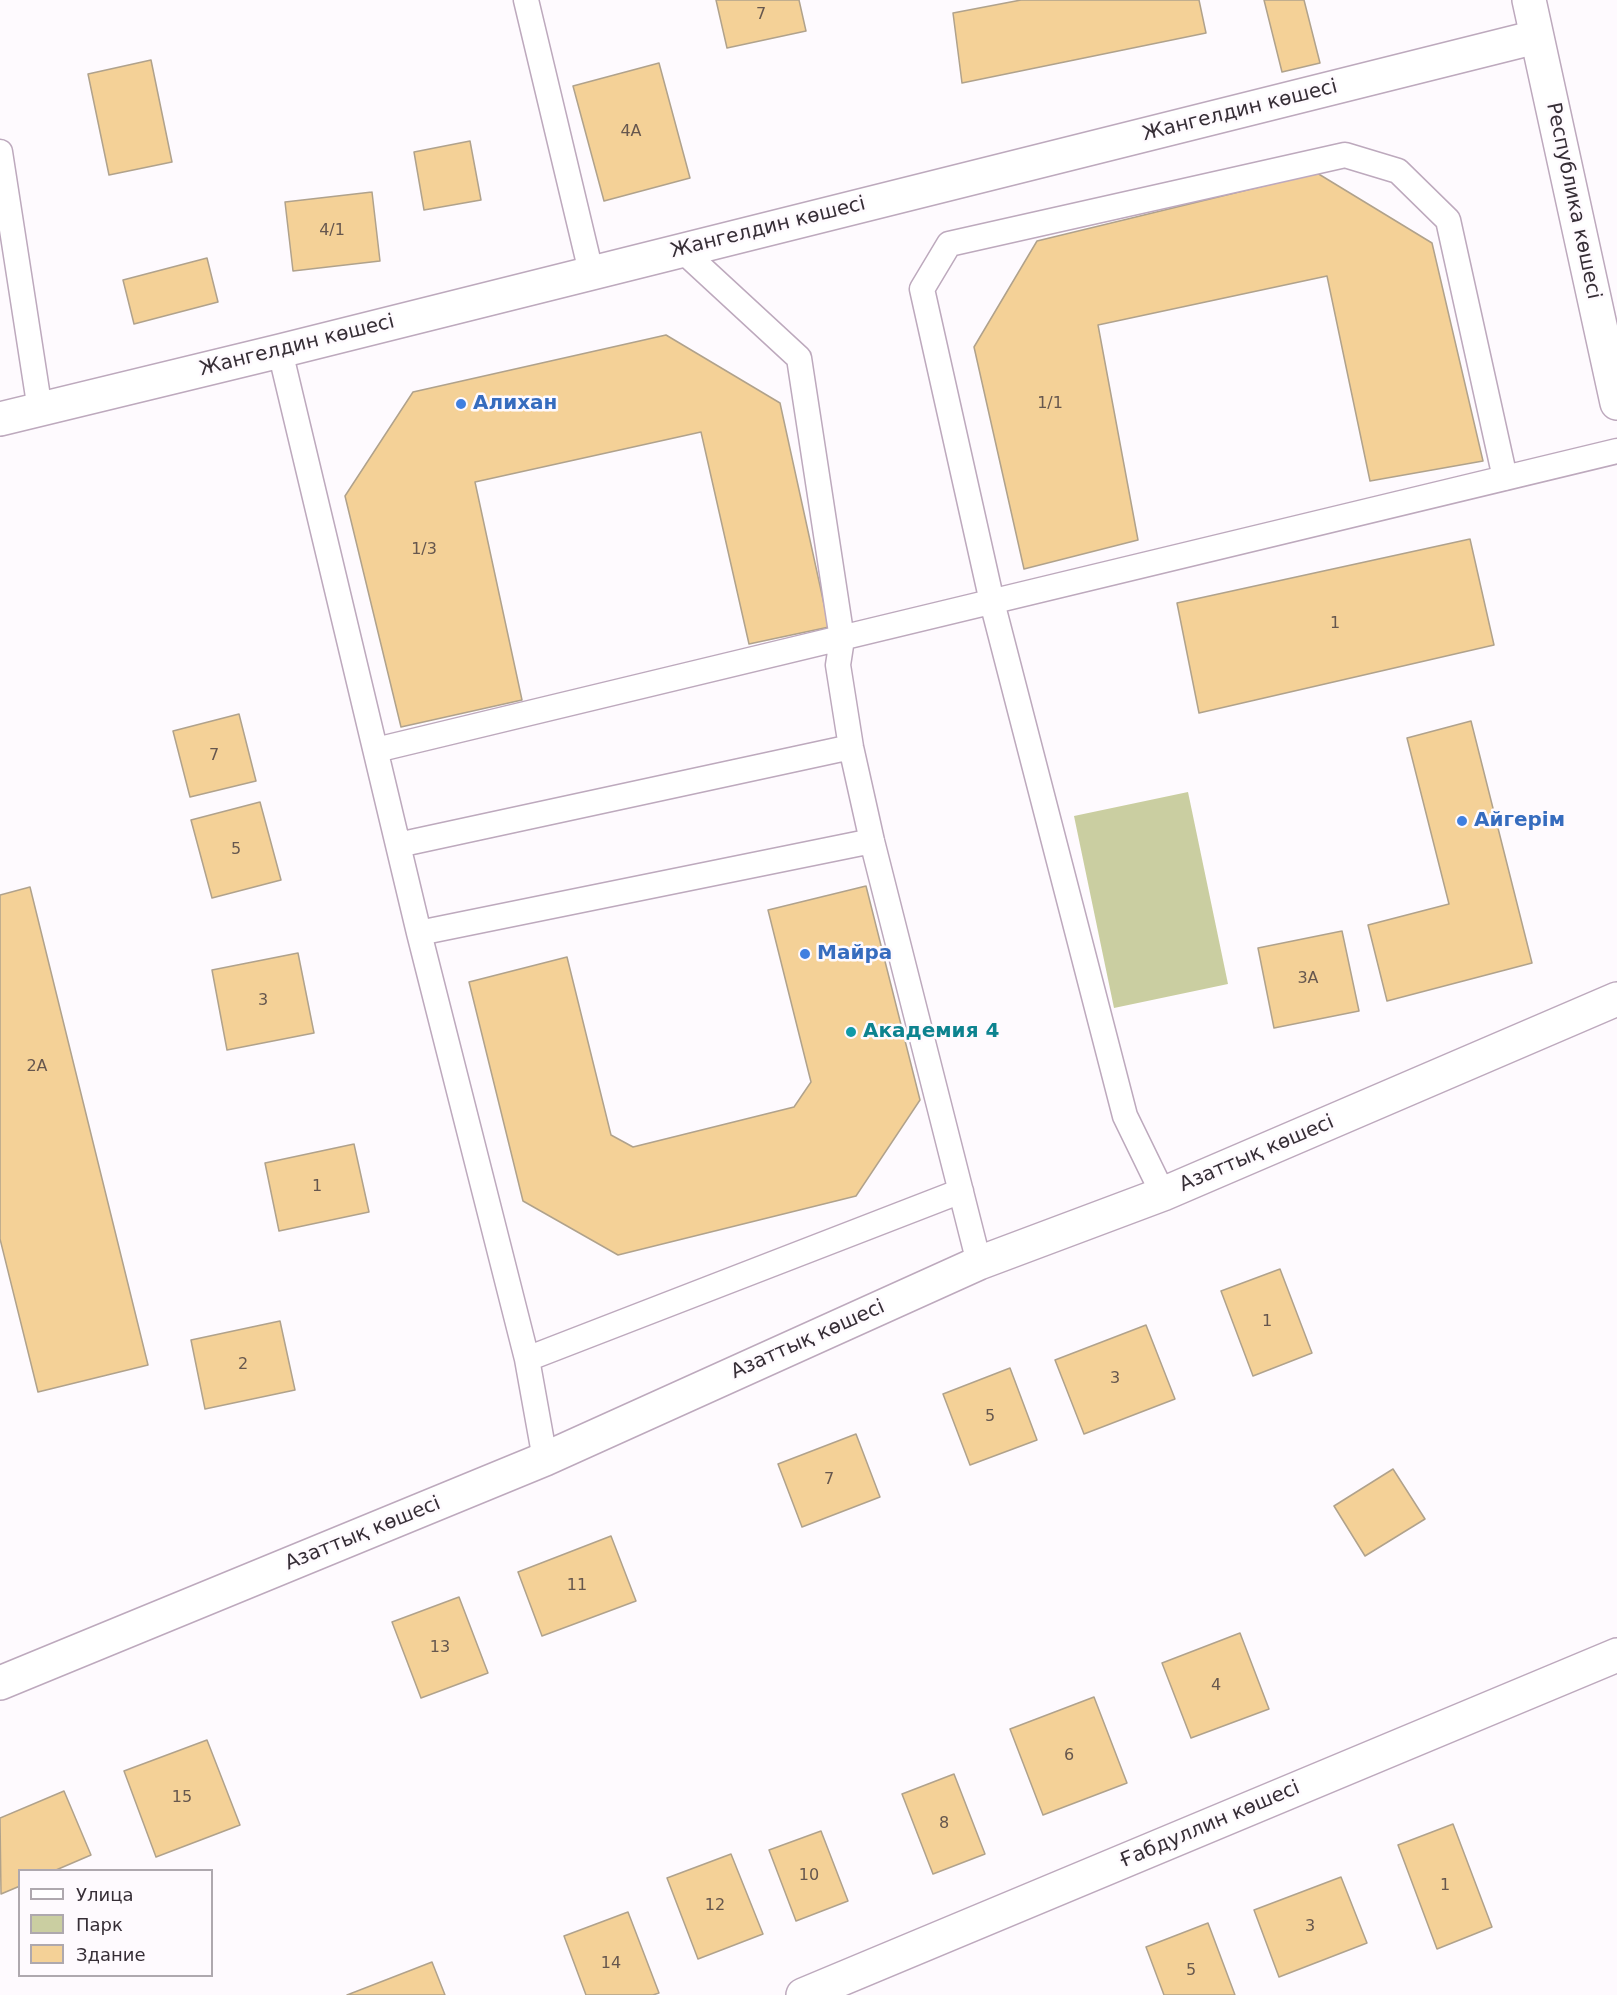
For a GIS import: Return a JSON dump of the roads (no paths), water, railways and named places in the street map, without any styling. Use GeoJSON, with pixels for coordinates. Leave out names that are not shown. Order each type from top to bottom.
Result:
{"type":"FeatureCollection","features":[{"type":"Feature","properties":{"kind":"street","name":"Республика көшесі"},"geometry":{"type":"LineString","coordinates":[[1528,0],[1617,403]]}},
{"type":"Feature","properties":{"kind":"street","name":"Жангелдин көшесі"},"geometry":{"type":"LineString","coordinates":[[0,419],[1536,37]]}},
{"type":"Feature","properties":{"kind":"street","name":"Азаттық көшесі"},"geometry":{"type":"LineString","coordinates":[[0,1683],[545,1459],[979,1263],[1163,1194],[1617,999]]}},
{"type":"Feature","properties":{"kind":"street","name":"Ғабдуллин көшесі"},"geometry":{"type":"LineString","coordinates":[[802,1995],[1617,1655]]}},
{"type":"Feature","properties":{"kind":"lane"},"geometry":{"type":"LineString","coordinates":[[526,0],[591,272]]}},
{"type":"Feature","properties":{"kind":"lane"},"geometry":{"type":"LineString","coordinates":[[0,152],[40,410]]}},
{"type":"Feature","properties":{"kind":"lane"},"geometry":{"type":"LineString","coordinates":[[1163,1194],[1125,1116],[992,602],[922,289],[949,244],[1345,155],[1398,171],[1448,220],[1505,478]]}},
{"type":"Feature","properties":{"kind":"lane"},"geometry":{"type":"LineString","coordinates":[[682,250],[799,358],[842,639],[838,665],[850,747],[979,1263]]}},
{"type":"Feature","properties":{"kind":"lane"},"geometry":{"type":"LineString","coordinates":[[280,351],[419,933],[527,1359],[545,1459]]}},
{"type":"Feature","properties":{"kind":"lane"},"geometry":{"type":"LineString","coordinates":[[376,750],[1617,451]]}},
{"type":"Feature","properties":{"kind":"lane"},"geometry":{"type":"LineString","coordinates":[[398,845],[850,747]]}},
{"type":"Feature","properties":{"kind":"lane"},"geometry":{"type":"LineString","coordinates":[[419,933],[872,841]]}},
{"type":"Feature","properties":{"kind":"lane"},"geometry":{"type":"LineString","coordinates":[[527,1359],[961,1191]]}},
{"type":"Feature","properties":{"kind":"place","name":"Алихан"},"geometry":{"type":"Point","coordinates":[461,404]}},
{"type":"Feature","properties":{"kind":"place","name":"Айгерім"},"geometry":{"type":"Point","coordinates":[1462,821]}},
{"type":"Feature","properties":{"kind":"place","name":"Майра"},"geometry":{"type":"Point","coordinates":[805,954]}},
{"type":"Feature","properties":{"kind":"place","name":"Академия 4"},"geometry":{"type":"Point","coordinates":[851,1032]}}]}
